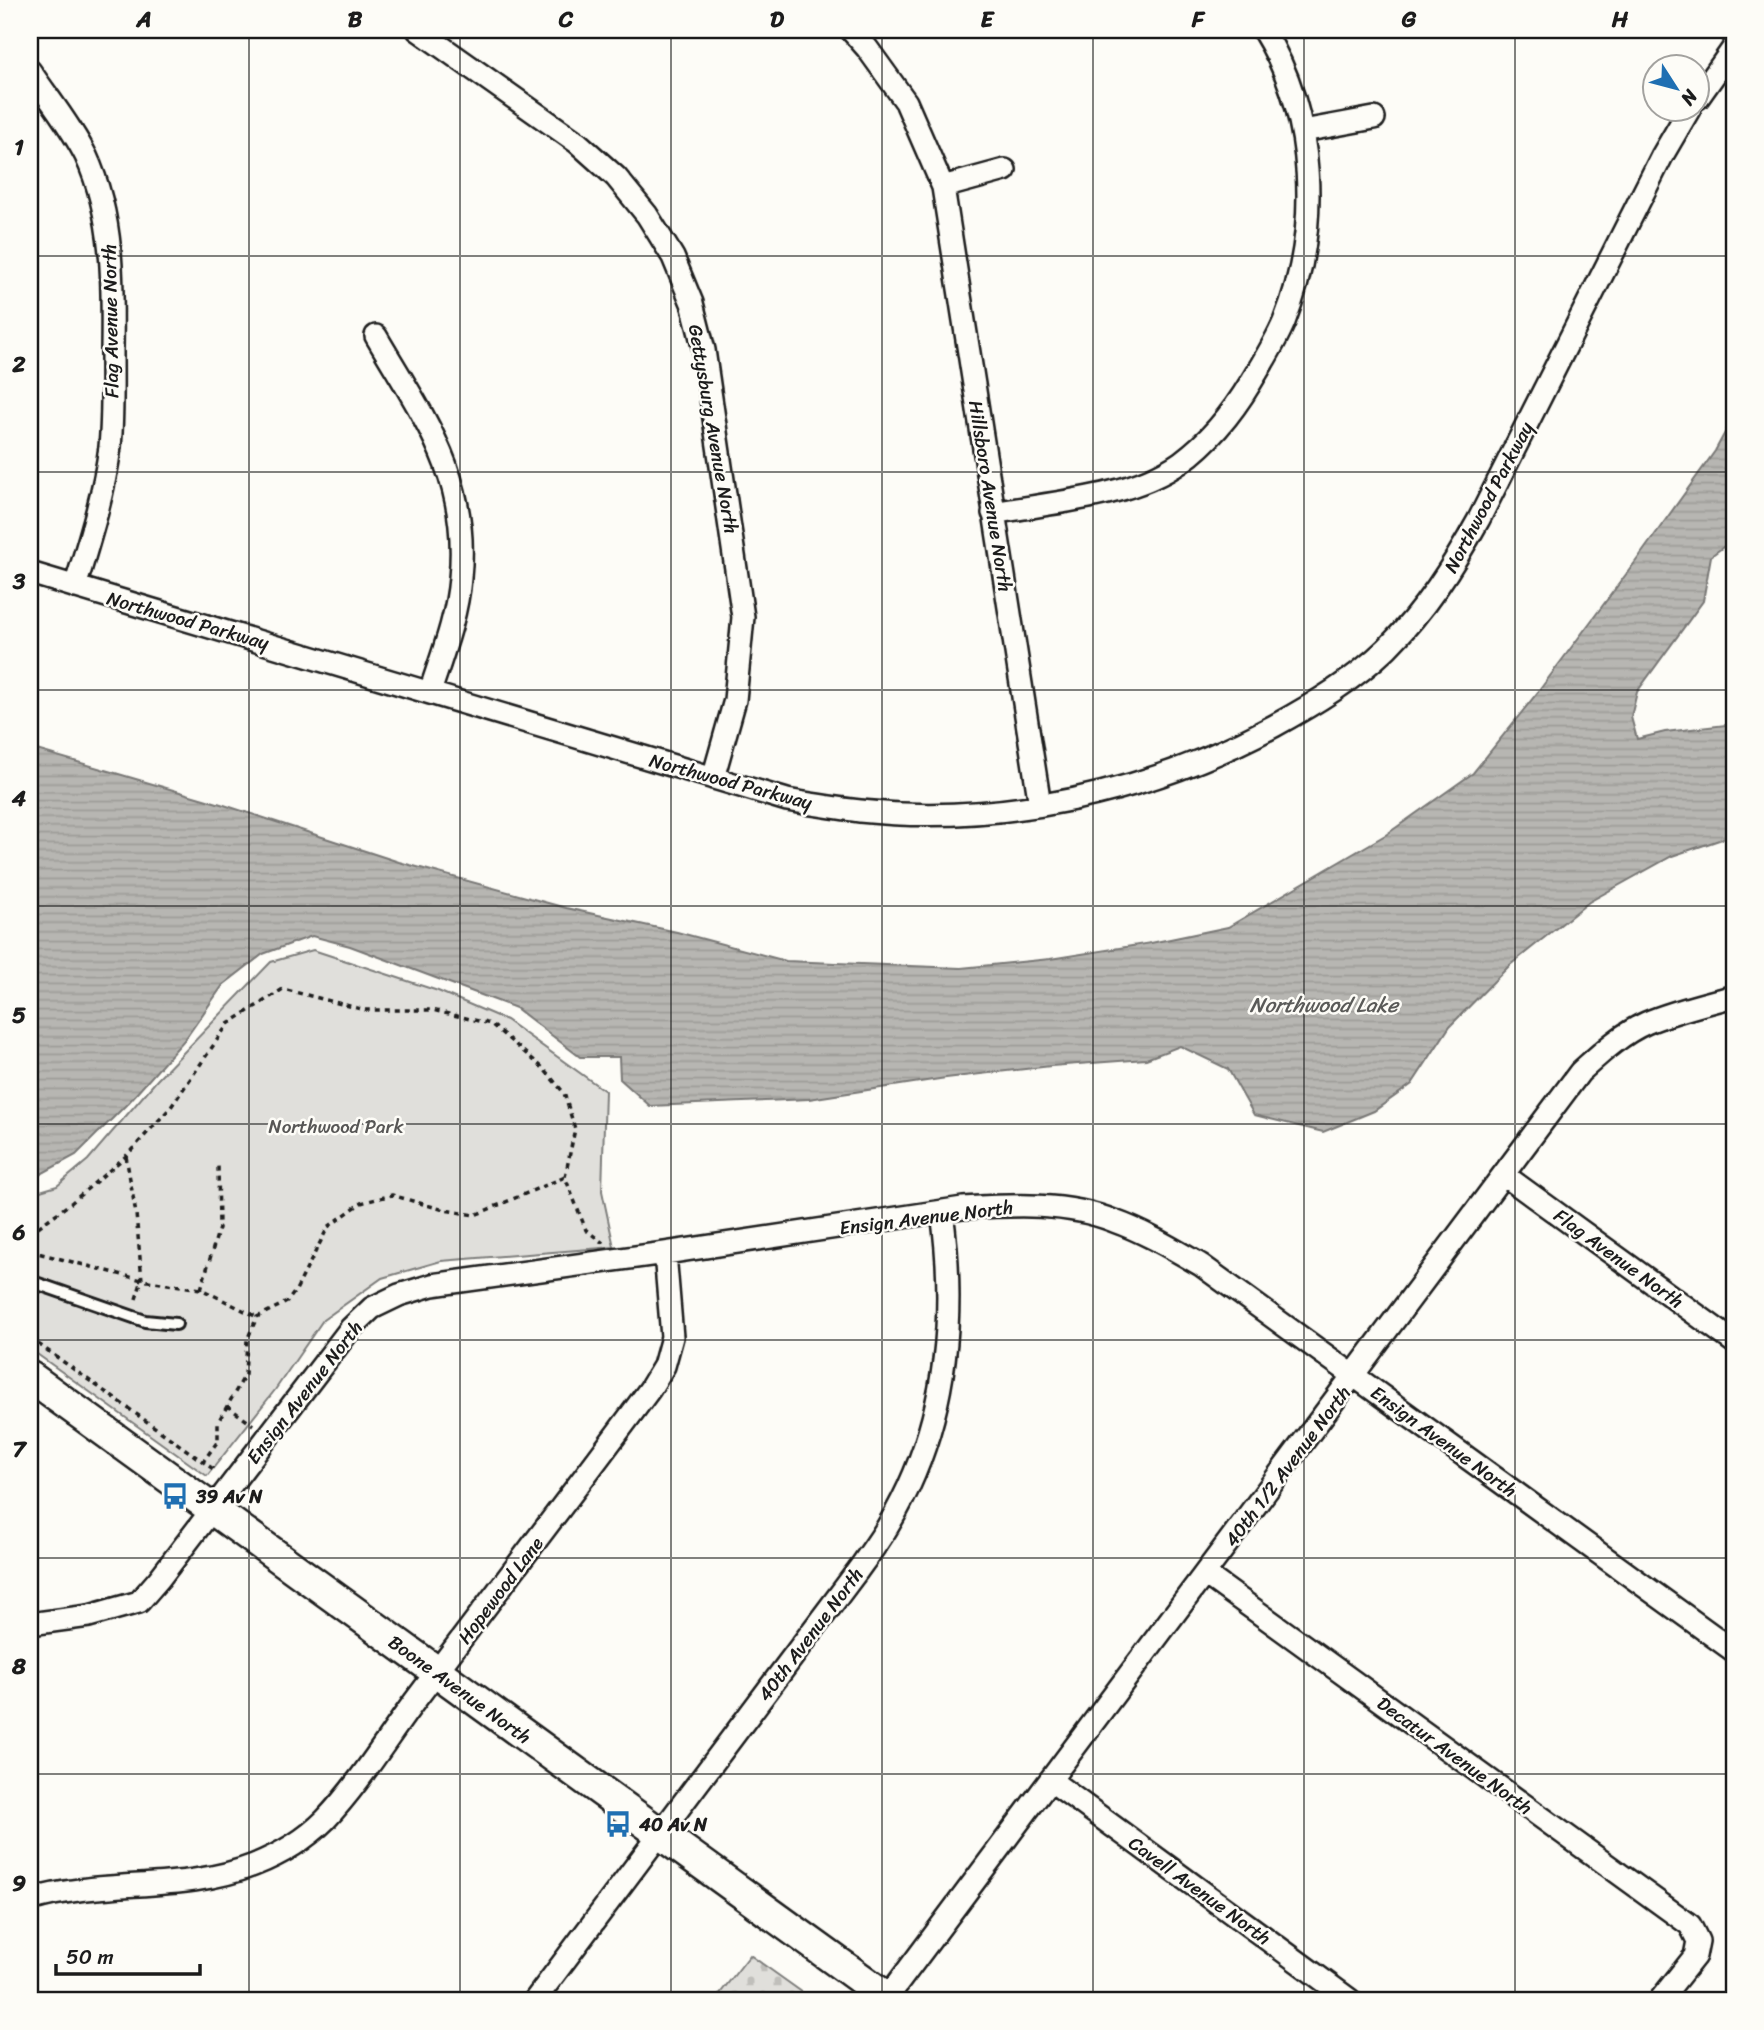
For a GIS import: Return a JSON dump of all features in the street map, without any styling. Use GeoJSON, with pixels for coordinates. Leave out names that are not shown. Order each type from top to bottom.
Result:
{"type":"FeatureCollection","features":[{"type":"Feature","properties":{"kind":"street","name":"Gettysburg Avenue North"},"geometry":{"type":"LineString","coordinates":[[418,30],[578,144],[616,177],[647,215],[674,257],[692,303],[704,350],[743,617],[735,700],[713,778]]}},
{"type":"Feature","properties":{"kind":"street","name":"Hillsboro Avenue North"},"geometry":{"type":"LineString","coordinates":[[851,30],[906,102],[943,187],[1040,805]]}},
{"type":"Feature","properties":{"kind":"street"},"geometry":{"type":"LineString","coordinates":[[993,513],[1122,490],[1157,476],[1182,462],[1227,418],[1273,346],[1292,298],[1303,247],[1308,194],[1303,131],[1292,92],[1273,46],[1263,30]]}},
{"type":"Feature","properties":{"kind":"street"},"geometry":{"type":"LineString","coordinates":[[1712,78],[1734,47]]}},
{"type":"Feature","properties":{"kind":"street","name":"Flag Avenue North"},"geometry":{"type":"LineString","coordinates":[[30,72],[86,156],[100,195],[113,277],[110,446],[104,483],[75,587]]}},
{"type":"Feature","properties":{"kind":"street"},"geometry":{"type":"LineString","coordinates":[[1303,131],[1374,118]]}},
{"type":"Feature","properties":{"kind":"street","name":"Northwood Parkway"},"geometry":{"type":"LineString","coordinates":[[30,573],[787,800],[861,811],[938,813],[1014,809],[1089,797],[1163,776],[1233,748],[1301,711],[1346,682],[1386,648],[1422,609],[1460,554],[1662,156],[1682,122]]}},
{"type":"Feature","properties":{"kind":"street"},"geometry":{"type":"LineString","coordinates":[[943,187],[1005,170]]}},
{"type":"Feature","properties":{"kind":"street"},"geometry":{"type":"LineString","coordinates":[[376,337],[429,426],[446,463],[458,501],[462,540],[460,580],[453,619],[430,692]]}},
{"type":"Feature","properties":{"kind":"street","name":"40th 1/2 Avenue North"},"geometry":{"type":"LineString","coordinates":[[888,1999],[1580,1072],[1611,1045],[1644,1024],[1734,996]]}},
{"type":"Feature","properties":{"kind":"street","name":"Flag Avenue North"},"geometry":{"type":"LineString","coordinates":[[1504,1175],[1734,1342]]}},
{"type":"Feature","properties":{"kind":"street","name":"Ensign Avenue North"},"geometry":{"type":"LineString","coordinates":[[30,1624],[89,1616],[139,1602],[330,1354],[372,1308],[399,1295],[432,1285],[942,1212],[1013,1205],[1062,1208],[1112,1219],[1201,1265],[1734,1651]]}},
{"type":"Feature","properties":{"kind":"street","name":"40th Avenue North"},"geometry":{"type":"LineString","coordinates":[[535,2000],[889,1526],[916,1471],[936,1413],[946,1358],[949,1300],[942,1212]]}},
{"type":"Feature","properties":{"kind":"street","name":"Hopewood Lane"},"geometry":{"type":"LineString","coordinates":[[30,1900],[105,1886],[214,1878],[255,1865],[293,1846],[324,1821],[650,1390],[664,1366],[671,1337],[665,1253]]}},
{"type":"Feature","properties":{"kind":"street","name":"Boone Avenue North"},"geometry":{"type":"LineString","coordinates":[[30,1377],[888,1999]]}},
{"type":"Feature","properties":{"kind":"street","name":"Decatur Avenue North"},"geometry":{"type":"LineString","coordinates":[[1205,1574],[1690,1925],[1698,1941],[1695,1955],[1660,2000]]}},
{"type":"Feature","properties":{"kind":"street","name":"Cavell Avenue North"},"geometry":{"type":"LineString","coordinates":[[1050,1780],[1350,2000]]}},
{"type":"Feature","properties":{"kind":"lane"},"geometry":{"type":"LineString","coordinates":[[30,1281],[145,1321],[176,1324]]}},
{"type":"Feature","properties":{"kind":"path"},"geometry":{"type":"LineString","coordinates":[[30,1233],[71,1203],[126,1156],[171,1107],[228,1024],[283,989],[365,1010],[432,1010],[491,1024],[543,1068],[564,1093],[575,1129],[565,1177],[586,1230],[603,1242],[605,1261]]}},
{"type":"Feature","properties":{"kind":"path"},"geometry":{"type":"LineString","coordinates":[[126,1156],[136,1214],[142,1280],[130,1316]]}},
{"type":"Feature","properties":{"kind":"path"},"geometry":{"type":"LineString","coordinates":[[201,1289],[219,1228],[218,1165]]}},
{"type":"Feature","properties":{"kind":"path"},"geometry":{"type":"LineString","coordinates":[[202,1463],[218,1441],[219,1422],[246,1375],[247,1339],[257,1317],[286,1302],[296,1290],[328,1227],[360,1203],[392,1195],[444,1210],[475,1215],[565,1177]]}},
{"type":"Feature","properties":{"kind":"path"},"geometry":{"type":"LineString","coordinates":[[30,1251],[142,1280],[201,1289],[257,1317]]}},
{"type":"Feature","properties":{"kind":"path"},"geometry":{"type":"LineString","coordinates":[[30,1338],[202,1463],[234,1482]]}},
{"type":"Feature","properties":{"kind":"path"},"geometry":{"type":"LineString","coordinates":[[227,1406],[268,1437]]}},
{"type":"Feature","properties":{"kind":"green space","name":"Northwood Park"},"geometry":{"type":"Polygon","coordinates":[[[313,950],[438,991],[506,1020],[605,1091],[602,1191],[614,1247],[441,1261],[382,1278],[323,1320],[275,1390],[207,1476],[30,1349],[30,1194],[57,1186],[88,1160],[157,1080],[271,962],[313,950]]]}},
{"type":"Feature","properties":{"kind":"green space"},"geometry":{"type":"Polygon","coordinates":[[[750,1955],[813,2000],[715,2000],[750,1955]]]}},
{"type":"Feature","properties":{"kind":"water","name":"Northwood Lake"},"geometry":{"type":"Polygon","coordinates":[[[1734,416],[1734,539],[1711,556],[1703,601],[1637,692],[1631,717],[1637,739],[1665,732],[1734,724],[1734,835],[1672,856],[1589,902],[1510,965],[1450,1026],[1412,1084],[1374,1111],[1323,1132],[1254,1115],[1228,1069],[1180,1046],[1146,1059],[946,1078],[809,1099],[650,1106],[620,1079],[619,1057],[580,1057],[516,1008],[350,946],[312,936],[263,954],[223,985],[186,1038],[129,1102],[76,1155],[30,1180],[30,748],[221,804],[399,862],[566,908],[677,932],[786,961],[961,968],[1050,959],[1151,943],[1228,927],[1387,834],[1473,773],[1538,692],[1636,561],[1715,451],[1734,416]]]}},
{"type":"Feature","properties":{"kind":"place","name":"39 Av N"},"geometry":{"type":"Point","coordinates":[175,1496]}},
{"type":"Feature","properties":{"kind":"place","name":"40 Av N"},"geometry":{"type":"Point","coordinates":[618,1824]}}]}
